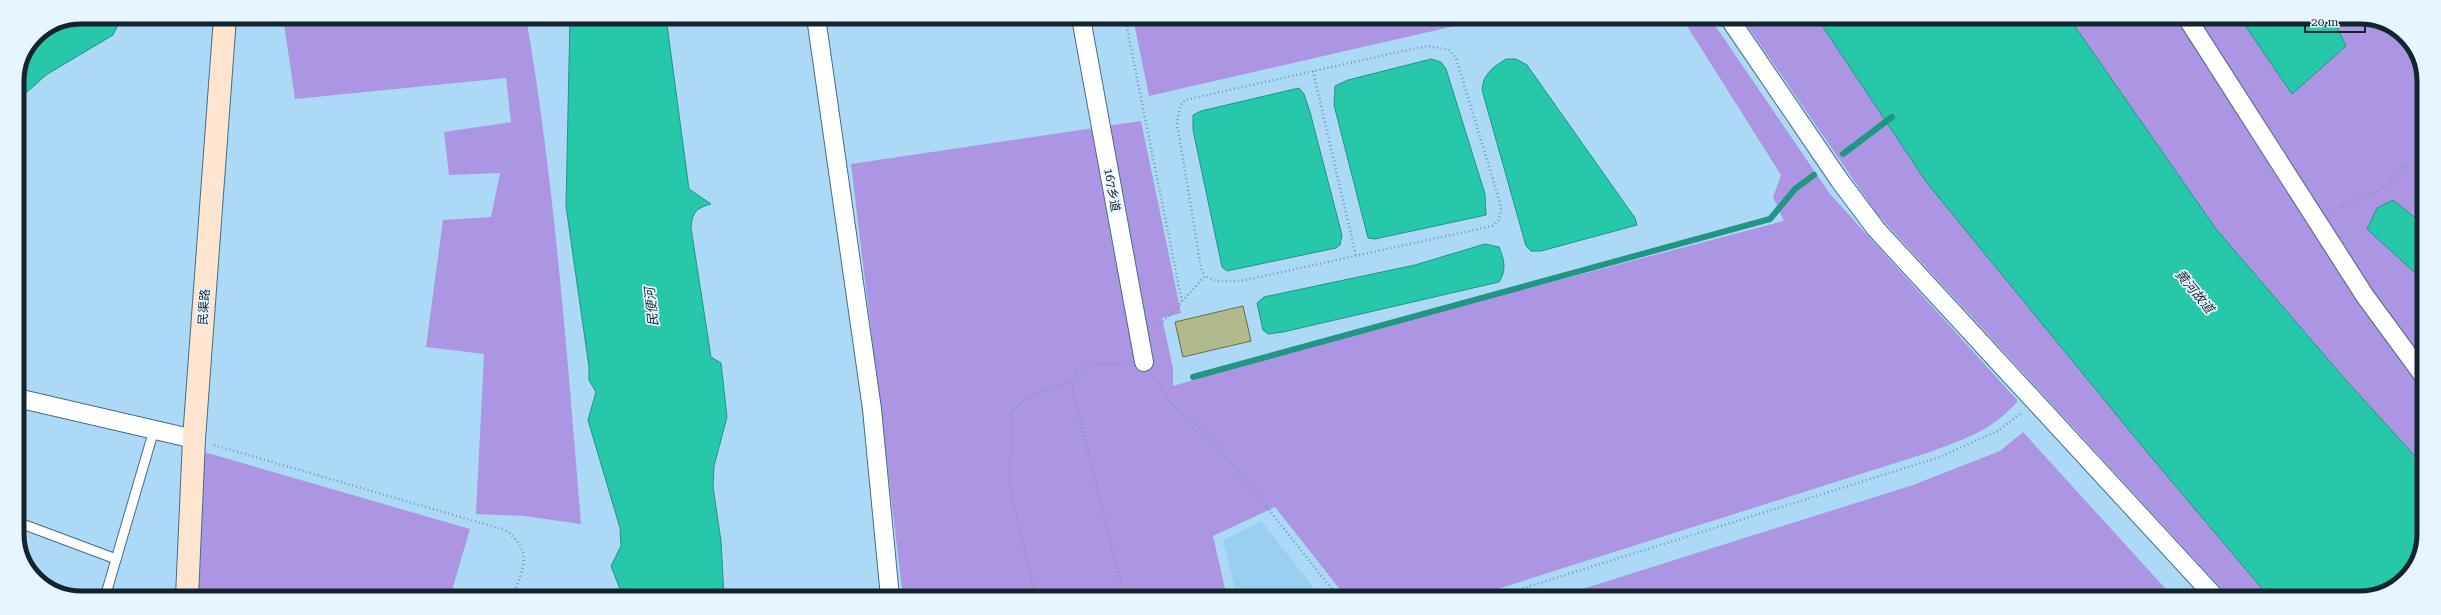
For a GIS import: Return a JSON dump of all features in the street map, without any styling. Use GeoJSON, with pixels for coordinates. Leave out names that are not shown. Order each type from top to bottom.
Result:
{"type":"FeatureCollection","features":[{"type":"Feature","properties":{"kind":"street","name":"民渠路"},"geometry":{"type":"LineString","coordinates":[[187,591],[194,439],[224,24]]}},
{"type":"Feature","properties":{"kind":"street"},"geometry":{"type":"LineString","coordinates":[[817,24],[872,409],[889,591]]}},
{"type":"Feature","properties":{"kind":"street","name":"167乡道"},"geometry":{"type":"LineString","coordinates":[[1082,24],[1144,362]]}},
{"type":"Feature","properties":{"kind":"street"},"geometry":{"type":"LineString","coordinates":[[1733,24],[1840,181],[1876,229],[2210,591]]}},
{"type":"Feature","properties":{"kind":"street"},"geometry":{"type":"LineString","coordinates":[[2191,24],[2365,296],[2417,366]]}},
{"type":"Feature","properties":{"kind":"street"},"geometry":{"type":"LineString","coordinates":[[24,400],[194,439]]}},
{"type":"Feature","properties":{"kind":"lane"},"geometry":{"type":"LineString","coordinates":[[107,591],[154,430]]}},
{"type":"Feature","properties":{"kind":"lane"},"geometry":{"type":"LineString","coordinates":[[24,524],[116,558]]}},
{"type":"Feature","properties":{"kind":"path"},"geometry":{"type":"LineString","coordinates":[[1126,24],[1182,301]]}},
{"type":"Feature","properties":{"kind":"path"},"geometry":{"type":"LineString","coordinates":[[1429,46],[1449,50],[1456,58],[1501,208],[1499,220],[1492,226],[1356,256],[1241,282],[1216,281],[1206,276],[1201,268],[1177,124],[1180,106],[1185,100],[1429,46]]}},
{"type":"Feature","properties":{"kind":"path"},"geometry":{"type":"LineString","coordinates":[[1313,71],[1356,256]]}},
{"type":"Feature","properties":{"kind":"path"},"geometry":{"type":"LineString","coordinates":[[2315,217],[2379,190],[2405,166],[2417,160]]}},
{"type":"Feature","properties":{"kind":"path"},"geometry":{"type":"LineString","coordinates":[[1138,334],[1160,323],[1175,311],[1182,301],[1206,276]]}},
{"type":"Feature","properties":{"kind":"path"},"geometry":{"type":"LineString","coordinates":[[1035,591],[1009,484],[1012,432],[1010,412],[1021,401],[1039,391],[1071,381],[1080,369],[1103,363],[1144,362],[1173,405],[1206,434],[1228,458],[1333,591]]}},
{"type":"Feature","properties":{"kind":"path"},"geometry":{"type":"LineString","coordinates":[[1071,381],[1123,591]]}},
{"type":"Feature","properties":{"kind":"path"},"geometry":{"type":"LineString","coordinates":[[1514,591],[1937,458],[1998,431],[2014,420],[2034,400]]}},
{"type":"Feature","properties":{"kind":"path"},"geometry":{"type":"LineString","coordinates":[[194,439],[505,530],[518,539],[524,549],[523,564],[515,591]]}},
{"type":"Feature","properties":{"kind":"shaded area"},"geometry":{"type":"Polygon","coordinates":[[[284,24],[527,24],[545,143],[559,270],[581,524],[524,516],[476,514],[484,354],[426,347],[443,220],[491,217],[500,173],[449,175],[444,132],[511,122],[506,78],[295,99],[284,24]]]}},
{"type":"Feature","properties":{"kind":"shaded area"},"geometry":{"type":"Polygon","coordinates":[[[1134,24],[1459,25],[1149,96],[1134,24]]]}},
{"type":"Feature","properties":{"kind":"shaded area"},"geometry":{"type":"Polygon","coordinates":[[[1686,24],[1714,24],[1830,194],[2018,401],[1998,420],[1988,427],[1967,438],[1930,452],[1491,591],[1341,591],[1275,507],[1213,536],[1226,591],[902,591],[851,164],[1141,121],[1181,313],[1162,318],[1173,368],[1173,386],[1315,344],[1784,221],[1773,197],[1781,175],[1686,24]]]}},
{"type":"Feature","properties":{"kind":"shaded area"},"geometry":{"type":"Polygon","coordinates":[[[1746,24],[1826,24],[2268,591],[2224,591],[1877,214],[1746,24]]]}},
{"type":"Feature","properties":{"kind":"shaded area"},"geometry":{"type":"Polygon","coordinates":[[[2073,24],[2360,24],[2382,28],[2398,38],[2413,59],[2417,77],[2417,458],[2344,378],[2216,229],[2073,24]]]}},
{"type":"Feature","properties":{"kind":"shaded area"},"geometry":{"type":"Polygon","coordinates":[[[2023,432],[2168,591],[1576,591],[1913,485],[2000,451],[2023,432]]]}},
{"type":"Feature","properties":{"kind":"shaded area"},"geometry":{"type":"Polygon","coordinates":[[[204,452],[470,529],[452,591],[197,591],[204,452]]]}},
{"type":"Feature","properties":{"kind":"shaded area"},"geometry":{"type":"Polygon","coordinates":[[[1262,521],[1316,591],[1236,591],[1223,540],[1262,521]]]}},
{"type":"Feature","properties":{"kind":"water"},"geometry":{"type":"Polygon","coordinates":[[[118,24],[113,35],[46,75],[24,95],[25,70],[28,59],[34,49],[49,34],[59,28],[70,25],[118,24]]]}},
{"type":"Feature","properties":{"kind":"water","name":"民便河"},"geometry":{"type":"Polygon","coordinates":[[[570,24],[667,24],[689,189],[711,204],[698,209],[692,218],[691,228],[711,357],[721,363],[727,417],[714,466],[713,487],[721,541],[724,591],[622,591],[620,589],[611,566],[621,546],[620,528],[588,420],[596,392],[589,380],[589,367],[566,206],[570,24]]]}},
{"type":"Feature","properties":{"kind":"water","name":"黄河故道"},"geometry":{"type":"Polygon","coordinates":[[[1821,24],[2073,24],[2216,229],[2344,378],[2417,458],[2416,545],[2414,553],[2403,572],[2389,583],[2371,590],[2264,591],[2147,452],[1927,183],[1821,24]]]}},
{"type":"Feature","properties":{"kind":"water"},"geometry":{"type":"Polygon","coordinates":[[[2244,24],[2336,24],[2346,46],[2292,94],[2244,24]]]}},
{"type":"Feature","properties":{"kind":"water"},"geometry":{"type":"Polygon","coordinates":[[[1431,59],[1441,62],[1446,69],[1485,194],[1486,215],[1375,239],[1368,238],[1334,105],[1335,86],[1348,80],[1431,59]]]}},
{"type":"Feature","properties":{"kind":"water"},"geometry":{"type":"Polygon","coordinates":[[[1506,59],[1516,59],[1527,65],[1635,218],[1637,225],[1541,251],[1531,251],[1526,246],[1482,90],[1484,80],[1487,75],[1497,65],[1506,59]]]}},
{"type":"Feature","properties":{"kind":"water"},"geometry":{"type":"Polygon","coordinates":[[[1299,88],[1304,94],[1310,112],[1342,235],[1340,245],[1336,248],[1227,271],[1222,267],[1193,130],[1193,115],[1201,111],[1299,88]]]}},
{"type":"Feature","properties":{"kind":"water"},"geometry":{"type":"Polygon","coordinates":[[[2393,200],[2417,219],[2417,275],[2367,229],[2377,208],[2393,200]]]}},
{"type":"Feature","properties":{"kind":"water"},"geometry":{"type":"Polygon","coordinates":[[[1485,244],[1499,247],[1501,251],[1504,269],[1502,278],[1499,282],[1283,332],[1268,334],[1263,330],[1257,303],[1264,297],[1415,265],[1485,244]]]}},
{"type":"Feature","properties":{"kind":"building"},"geometry":{"type":"Polygon","coordinates":[[[1243,306],[1251,341],[1183,357],[1175,322],[1243,306]]]}},
{"type":"Feature","properties":{"kind":"waterway"},"geometry":{"type":"LineString","coordinates":[[1843,154],[1892,117]]}},
{"type":"Feature","properties":{"kind":"waterway"},"geometry":{"type":"LineString","coordinates":[[1193,377],[1770,219],[1795,189],[1814,175]]}}]}
